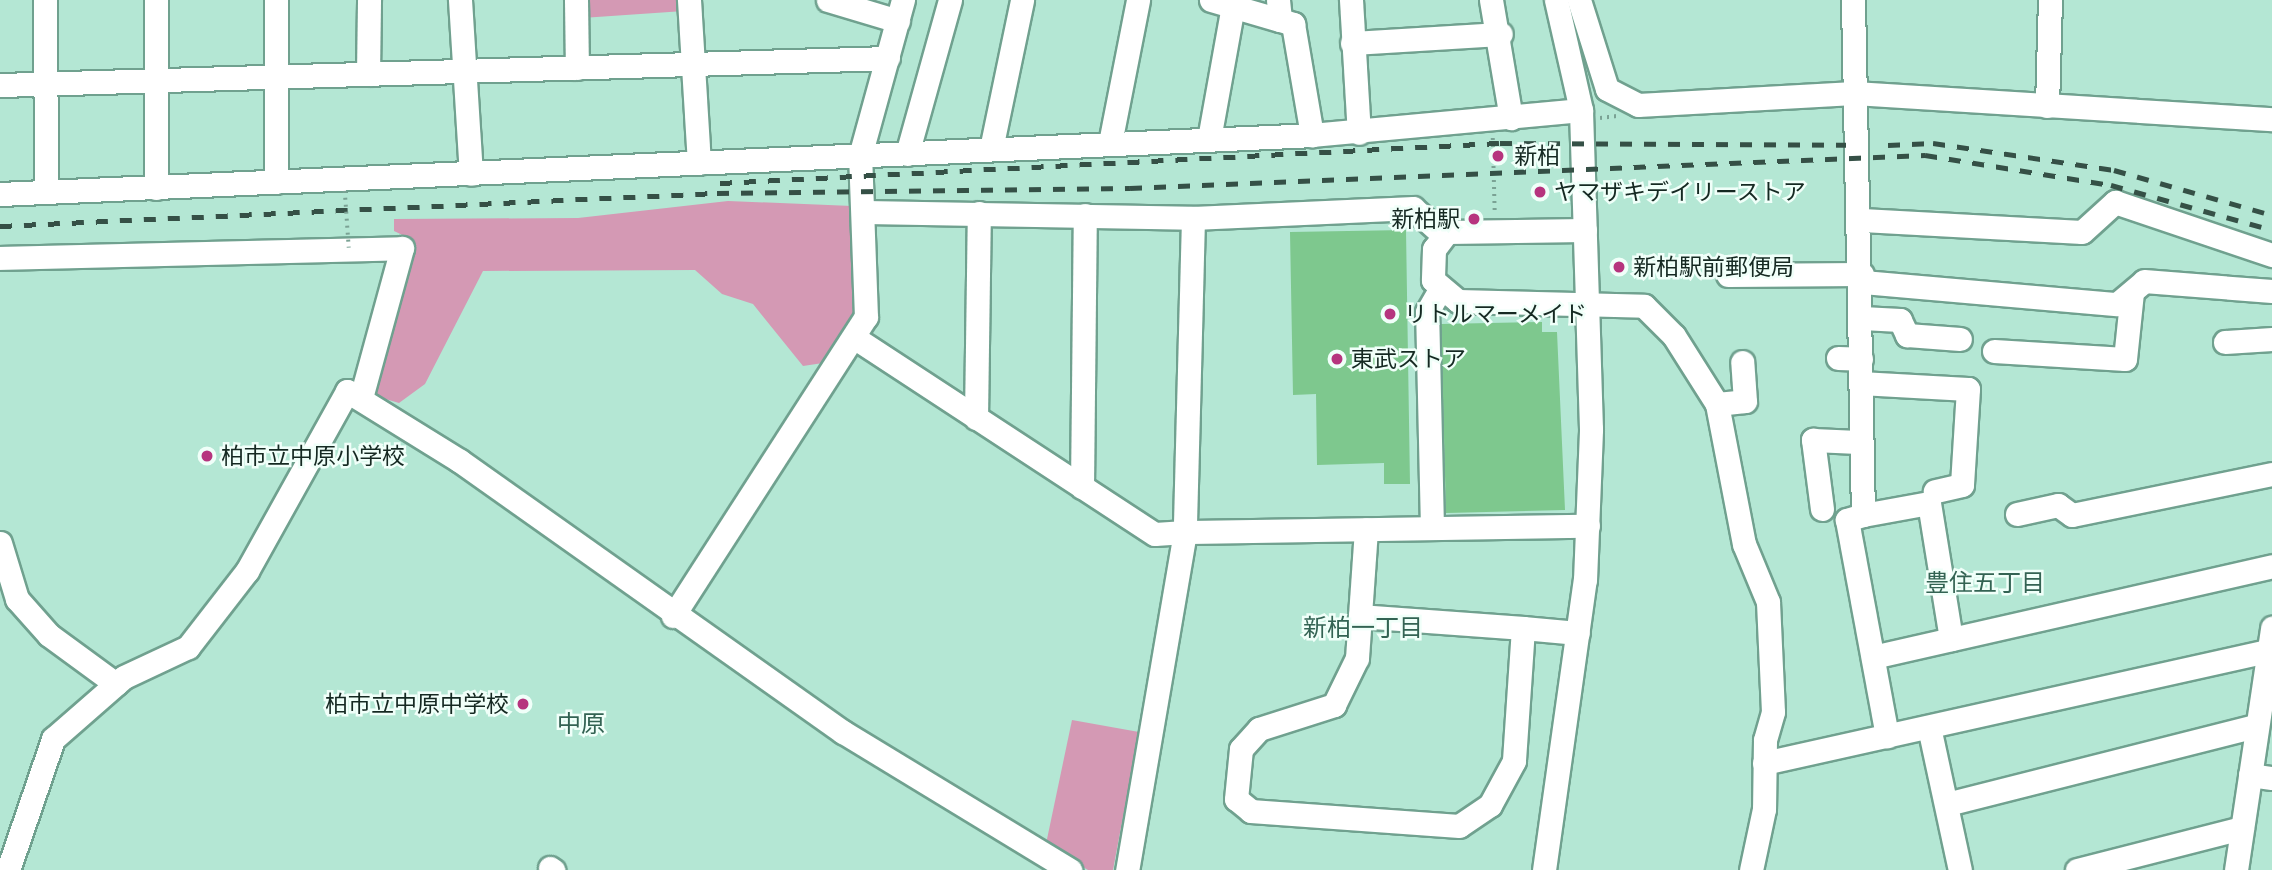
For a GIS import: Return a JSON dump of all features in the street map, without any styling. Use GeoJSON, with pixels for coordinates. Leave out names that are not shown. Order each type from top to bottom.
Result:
{"type":"FeatureCollection","features":[{"type":"Feature","properties":{"kind":"street"},"geometry":{"type":"LineString","coordinates":[[45,0],[46,192]]}},
{"type":"Feature","properties":{"kind":"street"},"geometry":{"type":"LineString","coordinates":[[156,0],[156,188]]}},
{"type":"Feature","properties":{"kind":"street"},"geometry":{"type":"LineString","coordinates":[[276,0],[276,182]]}},
{"type":"Feature","properties":{"kind":"street"},"geometry":{"type":"LineString","coordinates":[[368,74],[369,0]]}},
{"type":"Feature","properties":{"kind":"street"},"geometry":{"type":"LineString","coordinates":[[460,0],[471,174]]}},
{"type":"Feature","properties":{"kind":"street"},"geometry":{"type":"LineString","coordinates":[[576,0],[577,68]]}},
{"type":"Feature","properties":{"kind":"street"},"geometry":{"type":"LineString","coordinates":[[689,0],[699,163]]}},
{"type":"Feature","properties":{"kind":"street"},"geometry":{"type":"LineString","coordinates":[[673,616],[855,338],[866,317],[860,156],[900,10],[828,0]]}},
{"type":"Feature","properties":{"kind":"street"},"geometry":{"type":"LineString","coordinates":[[907,154],[950,0]]}},
{"type":"Feature","properties":{"kind":"street"},"geometry":{"type":"LineString","coordinates":[[990,149],[1022,0]]}},
{"type":"Feature","properties":{"kind":"street"},"geometry":{"type":"LineString","coordinates":[[1110,143],[1138,0]]}},
{"type":"Feature","properties":{"kind":"street"},"geometry":{"type":"LineString","coordinates":[[1351,0],[1359,133]]}},
{"type":"Feature","properties":{"kind":"street"},"geometry":{"type":"LineString","coordinates":[[1491,0],[1501,34],[1501,119]]}},
{"type":"Feature","properties":{"kind":"street"},"geometry":{"type":"LineString","coordinates":[[1544,870],[1578,633],[1588,526],[1581,110],[1556,0]]}},
{"type":"Feature","properties":{"kind":"street"},"geometry":{"type":"LineString","coordinates":[[1579,0],[1607,89],[1624,102],[1854,93],[2272,120]]}},
{"type":"Feature","properties":{"kind":"street"},"geometry":{"type":"LineString","coordinates":[[1853,0],[1854,93],[1862,220],[1858,442],[1863,515]]}},
{"type":"Feature","properties":{"kind":"street"},"geometry":{"type":"LineString","coordinates":[[2047,106],[2050,0]]}},
{"type":"Feature","properties":{"kind":"street"},"geometry":{"type":"LineString","coordinates":[[1209,139],[1222,3],[1279,10],[1293,24],[1312,135]]}},
{"type":"Feature","properties":{"kind":"street"},"geometry":{"type":"LineString","coordinates":[[1352,43],[1501,34]]}},
{"type":"Feature","properties":{"kind":"street"},"geometry":{"type":"LineString","coordinates":[[0,85],[888,58]]}},
{"type":"Feature","properties":{"kind":"street"},"geometry":{"type":"LineString","coordinates":[[0,194],[1359,133],[1581,110]]}},
{"type":"Feature","properties":{"kind":"street"},"geometry":{"type":"LineString","coordinates":[[1862,220],[2082,232],[2115,202],[2272,255]]}},
{"type":"Feature","properties":{"kind":"street"},"geometry":{"type":"LineString","coordinates":[[863,212],[979,212],[1193,218],[1413,208],[1443,235],[1496,230],[1585,230]]}},
{"type":"Feature","properties":{"kind":"street"},"geometry":{"type":"LineString","coordinates":[[976,418],[979,212]]}},
{"type":"Feature","properties":{"kind":"street"},"geometry":{"type":"LineString","coordinates":[[1082,487],[1085,215]]}},
{"type":"Feature","properties":{"kind":"street"},"geometry":{"type":"LineString","coordinates":[[1127,870],[1185,532],[1193,218]]}},
{"type":"Feature","properties":{"kind":"street"},"geometry":{"type":"LineString","coordinates":[[1432,528],[1427,312],[1439,292],[1432,261],[1443,235]]}},
{"type":"Feature","properties":{"kind":"street"},"geometry":{"type":"LineString","coordinates":[[0,258],[402,248],[360,398]]}},
{"type":"Feature","properties":{"kind":"street"},"geometry":{"type":"LineString","coordinates":[[1728,275],[1862,278],[2117,304],[2144,281],[2272,292]]}},
{"type":"Feature","properties":{"kind":"street"},"geometry":{"type":"LineString","coordinates":[[1439,292],[1458,301],[1586,300],[1644,306],[1674,336],[1717,404],[1744,544],[1768,602],[1773,712],[1764,763],[1765,809],[1751,870]]}},
{"type":"Feature","properties":{"kind":"street"},"geometry":{"type":"LineString","coordinates":[[1994,351],[2125,359],[2132,292]]}},
{"type":"Feature","properties":{"kind":"street"},"geometry":{"type":"LineString","coordinates":[[1862,318],[1900,320],[1907,335],[1960,339]]}},
{"type":"Feature","properties":{"kind":"street"},"geometry":{"type":"LineString","coordinates":[[855,338],[1155,534],[1588,526]]}},
{"type":"Feature","properties":{"kind":"street"},"geometry":{"type":"LineString","coordinates":[[2225,342],[2272,339]]}},
{"type":"Feature","properties":{"kind":"street"},"geometry":{"type":"LineString","coordinates":[[1838,358],[1861,359]]}},
{"type":"Feature","properties":{"kind":"street"},"geometry":{"type":"LineString","coordinates":[[1717,404],[1745,401],[1742,362]]}},
{"type":"Feature","properties":{"kind":"street"},"geometry":{"type":"LineString","coordinates":[[1860,383],[1968,389],[1962,485],[1935,491]]}},
{"type":"Feature","properties":{"kind":"street"},"geometry":{"type":"LineString","coordinates":[[8,870],[54,739],[116,684],[188,647],[247,571],[347,391],[460,461],[673,616],[843,732],[1070,870]]}},
{"type":"Feature","properties":{"kind":"street"},"geometry":{"type":"LineString","coordinates":[[1822,509],[1813,440],[1858,442]]}},
{"type":"Feature","properties":{"kind":"street"},"geometry":{"type":"LineString","coordinates":[[2017,514],[2058,505],[2072,515],[2272,474]]}},
{"type":"Feature","properties":{"kind":"street"},"geometry":{"type":"LineString","coordinates":[[1886,736],[1847,520],[1929,503],[1951,639]]}},
{"type":"Feature","properties":{"kind":"street"},"geometry":{"type":"LineString","coordinates":[[1366,529],[1357,658],[1334,705],[1259,729],[1241,749],[1236,799],[1251,811],[1459,826],[1490,805],[1514,761],[1523,628]]}},
{"type":"Feature","properties":{"kind":"street"},"geometry":{"type":"LineString","coordinates":[[0,543],[17,598],[49,635],[116,684]]}},
{"type":"Feature","properties":{"kind":"street"},"geometry":{"type":"LineString","coordinates":[[1873,657],[2272,566]]}},
{"type":"Feature","properties":{"kind":"street"},"geometry":{"type":"LineString","coordinates":[[1360,616],[1578,633]]}},
{"type":"Feature","properties":{"kind":"street"},"geometry":{"type":"LineString","coordinates":[[1764,763],[1929,727],[2271,643],[2263,715],[2261,776],[2242,828],[2236,870]]}},
{"type":"Feature","properties":{"kind":"street"},"geometry":{"type":"LineString","coordinates":[[1947,804],[2263,715]]}},
{"type":"Feature","properties":{"kind":"street"},"geometry":{"type":"LineString","coordinates":[[1929,727],[1960,870]]}},
{"type":"Feature","properties":{"kind":"street"},"geometry":{"type":"LineString","coordinates":[[2077,870],[2242,828]]}},
{"type":"Feature","properties":{"kind":"path"},"geometry":{"type":"LineString","coordinates":[[1496,230],[1495,157],[1501,119]]}},
{"type":"Feature","properties":{"kind":"path"},"geometry":{"type":"LineString","coordinates":[[345,191],[349,248]]}},
{"type":"Feature","properties":{"kind":"shaded area"},"geometry":{"type":"Polygon","coordinates":[[[582,0],[682,0],[684,11],[582,18],[582,0]]]}},
{"type":"Feature","properties":{"kind":"shaded area"},"geometry":{"type":"Polygon","coordinates":[[[728,201],[852,206],[854,313],[823,363],[803,366],[753,304],[722,294],[695,270],[483,271],[425,384],[399,403],[372,395],[415,241],[394,231],[394,219],[578,218],[728,201]]]}},
{"type":"Feature","properties":{"kind":"shaded area"},"geometry":{"type":"Polygon","coordinates":[[[1072,720],[1139,732],[1113,870],[1088,870],[1046,844],[1072,720]]]}},
{"type":"Feature","properties":{"kind":"building"},"geometry":{"type":"Polygon","coordinates":[[[1406,230],[1410,484],[1384,484],[1384,463],[1317,465],[1316,394],[1293,395],[1290,232],[1406,230]]]}},
{"type":"Feature","properties":{"kind":"building"},"geometry":{"type":"Polygon","coordinates":[[[1542,322],[1542,332],[1557,332],[1565,510],[1446,513],[1441,324],[1542,322]]]}},
{"type":"Feature","properties":{"kind":"railway"},"geometry":{"type":"LineString","coordinates":[[720,183],[1500,143],[1846,145]]}},
{"type":"Feature","properties":{"kind":"railway"},"geometry":{"type":"LineString","coordinates":[[1888,145],[1933,143],[2114,170],[2272,215]]}},
{"type":"Feature","properties":{"kind":"railway"},"geometry":{"type":"LineString","coordinates":[[0,226],[717,193],[1130,188],[1925,155],[2111,185],[2272,230]]}},
{"type":"Feature","properties":{"kind":"place","name":"新柏"},"geometry":{"type":"Point","coordinates":[1498,156]}},
{"type":"Feature","properties":{"kind":"place","name":"ヤマザキデイリーストア"},"geometry":{"type":"Point","coordinates":[1540,192]}},
{"type":"Feature","properties":{"kind":"place","name":"新柏駅"},"geometry":{"type":"Point","coordinates":[1474,219]}},
{"type":"Feature","properties":{"kind":"place","name":"新柏駅前郵便局"},"geometry":{"type":"Point","coordinates":[1619,267]}},
{"type":"Feature","properties":{"kind":"place","name":"リトルマーメイド"},"geometry":{"type":"Point","coordinates":[1390,314]}},
{"type":"Feature","properties":{"kind":"place","name":"東武ストア"},"geometry":{"type":"Point","coordinates":[1337,359]}},
{"type":"Feature","properties":{"kind":"place","name":"柏市立中原小学校"},"geometry":{"type":"Point","coordinates":[207,456]}},
{"type":"Feature","properties":{"kind":"place","name":"柏市立中原中学校"},"geometry":{"type":"Point","coordinates":[523,704]}},
{"type":"Feature","properties":{"kind":"district","name":"豊住五丁目"},"geometry":{"type":"Point","coordinates":[1985,583]}},
{"type":"Feature","properties":{"kind":"district","name":"新柏一丁目"},"geometry":{"type":"Point","coordinates":[1363,628]}},
{"type":"Feature","properties":{"kind":"district","name":"中原"},"geometry":{"type":"Point","coordinates":[581,724]}}]}
